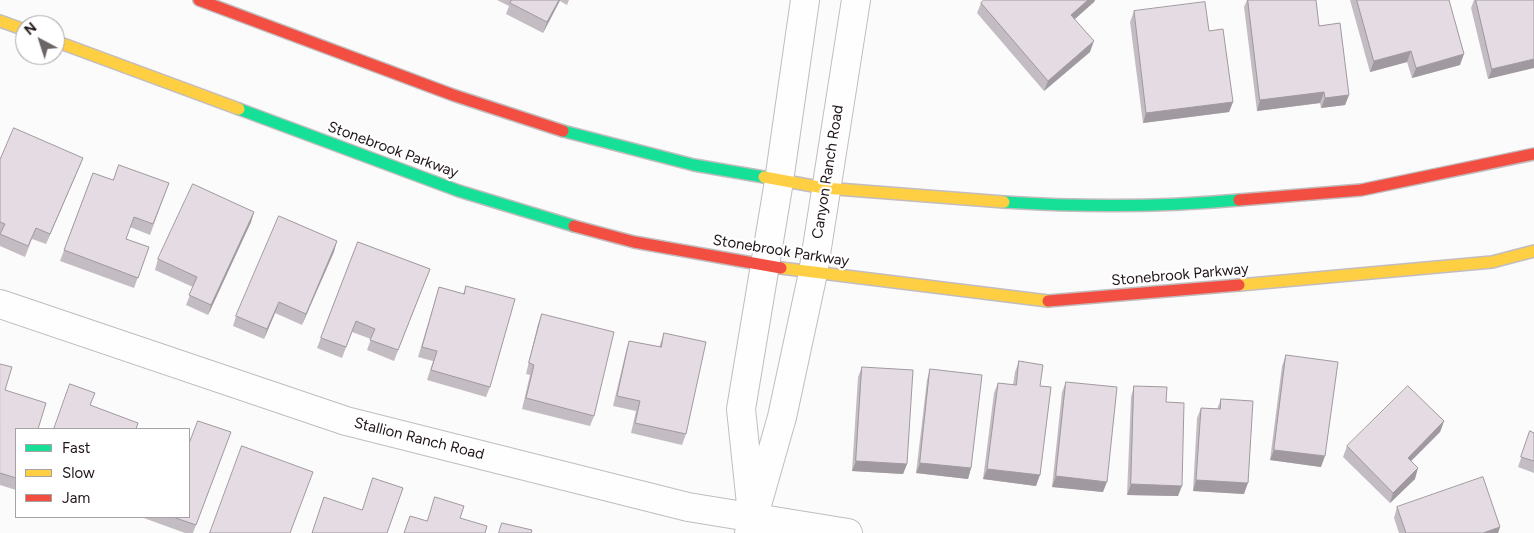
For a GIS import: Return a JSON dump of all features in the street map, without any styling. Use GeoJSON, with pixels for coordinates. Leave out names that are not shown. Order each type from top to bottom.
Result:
{"type":"FeatureCollection","features":[{"type":"Feature","properties":{"kind":"main road"},"geometry":{"type":"LineString","coordinates":[[200,0],[453,95],[580,137],[694,165],[824,188],[1050,205],[1197,204],[1361,190],[1534,154]]}},
{"type":"Feature","properties":{"kind":"main road"},"geometry":{"type":"LineString","coordinates":[[0,21],[15,26]]}},
{"type":"Feature","properties":{"kind":"main road","name":"Stonebrook Parkway"},"geometry":{"type":"LineString","coordinates":[[65,45],[458,190],[634,242],[763,266],[1050,301],[1390,273],[1492,262],[1534,251]]}},
{"type":"Feature","properties":{"kind":"street"},"geometry":{"type":"LineString","coordinates":[[750,526],[741,409],[763,266],[779,181],[805,0]]}},
{"type":"Feature","properties":{"kind":"street","name":"Canyon Ranch Road"},"geometry":{"type":"LineString","coordinates":[[750,526],[782,417],[813,273],[824,188],[856,0]]}},
{"type":"Feature","properties":{"kind":"street","name":"Stallion Ranch Road"},"geometry":{"type":"LineString","coordinates":[[0,304],[346,421],[688,507],[750,526],[848,533]]}},
{"type":"Feature","properties":{"kind":"building"},"geometry":{"type":"Polygon","coordinates":[[[512,0],[559,0],[547,22],[510,3],[512,0]]]}},
{"type":"Feature","properties":{"kind":"building"},"geometry":{"type":"Polygon","coordinates":[[[984,0],[1088,0],[1071,15],[1094,41],[1048,81],[981,3],[984,0]]]}},
{"type":"Feature","properties":{"kind":"building"},"geometry":{"type":"Polygon","coordinates":[[[1248,0],[1316,0],[1319,26],[1340,23],[1349,95],[1325,98],[1324,92],[1260,100],[1248,0]]]}},
{"type":"Feature","properties":{"kind":"building"},"geometry":{"type":"Polygon","coordinates":[[[1357,0],[1449,0],[1464,54],[1416,68],[1411,51],[1374,61],[1357,0]]]}},
{"type":"Feature","properties":{"kind":"building"},"geometry":{"type":"Polygon","coordinates":[[[1476,0],[1534,0],[1534,59],[1492,69],[1476,0]]]}},
{"type":"Feature","properties":{"kind":"building"},"geometry":{"type":"Polygon","coordinates":[[[1205,2],[1209,31],[1223,29],[1233,102],[1146,113],[1134,11],[1205,2]]]}},
{"type":"Feature","properties":{"kind":"building"},"geometry":{"type":"Polygon","coordinates":[[[14,128],[83,158],[50,234],[36,228],[28,246],[0,234],[5,224],[0,222],[0,160],[14,128]]]}},
{"type":"Feature","properties":{"kind":"building"},"geometry":{"type":"Polygon","coordinates":[[[119,165],[169,183],[153,224],[134,217],[126,239],[149,247],[138,278],[64,250],[93,173],[113,180],[119,165]]]}},
{"type":"Feature","properties":{"kind":"building"},"geometry":{"type":"Polygon","coordinates":[[[193,184],[254,212],[211,305],[189,295],[197,277],[158,259],[193,184]]]}},
{"type":"Feature","properties":{"kind":"building"},"geometry":{"type":"Polygon","coordinates":[[[279,216],[337,241],[306,314],[279,302],[267,329],[236,316],[279,216]]]}},
{"type":"Feature","properties":{"kind":"building"},"geometry":{"type":"Polygon","coordinates":[[[358,242],[430,269],[398,350],[370,340],[375,329],[356,321],[346,347],[321,338],[358,242]]]}},
{"type":"Feature","properties":{"kind":"building"},"geometry":{"type":"Polygon","coordinates":[[[466,286],[515,299],[490,387],[431,370],[437,351],[422,347],[439,287],[464,294],[466,286]]]}},
{"type":"Feature","properties":{"kind":"building"},"geometry":{"type":"Polygon","coordinates":[[[542,314],[614,332],[594,416],[526,398],[534,365],[529,363],[542,314]]]}},
{"type":"Feature","properties":{"kind":"building"},"geometry":{"type":"Polygon","coordinates":[[[664,333],[706,342],[686,434],[635,423],[640,401],[617,396],[629,341],[661,347],[664,333]]]}},
{"type":"Feature","properties":{"kind":"building"},"geometry":{"type":"Polygon","coordinates":[[[1286,355],[1338,362],[1325,456],[1274,450],[1286,355]]]}},
{"type":"Feature","properties":{"kind":"building"},"geometry":{"type":"Polygon","coordinates":[[[1019,361],[1043,365],[1040,386],[1051,387],[1040,475],[987,469],[998,383],[1016,385],[1019,361]]]}},
{"type":"Feature","properties":{"kind":"building"},"geometry":{"type":"Polygon","coordinates":[[[0,364],[12,367],[5,390],[46,403],[38,428],[15,428],[15,478],[0,473],[0,364]]]}},
{"type":"Feature","properties":{"kind":"building"},"geometry":{"type":"Polygon","coordinates":[[[862,367],[913,370],[907,464],[856,461],[862,367]]]}},
{"type":"Feature","properties":{"kind":"building"},"geometry":{"type":"Polygon","coordinates":[[[930,369],[982,375],[971,468],[920,463],[930,369]]]}},
{"type":"Feature","properties":{"kind":"building"},"geometry":{"type":"Polygon","coordinates":[[[1066,382],[1117,387],[1107,482],[1056,476],[1066,382]]]}},
{"type":"Feature","properties":{"kind":"building"},"geometry":{"type":"Polygon","coordinates":[[[70,384],[95,393],[90,405],[138,423],[136,428],[54,428],[70,384]]]}},
{"type":"Feature","properties":{"kind":"building"},"geometry":{"type":"Polygon","coordinates":[[[1134,386],[1167,387],[1166,402],[1184,403],[1182,486],[1131,484],[1134,386]]]}},
{"type":"Feature","properties":{"kind":"building"},"geometry":{"type":"Polygon","coordinates":[[[1408,386],[1444,421],[1408,458],[1418,468],[1393,493],[1347,446],[1408,386]]]}},
{"type":"Feature","properties":{"kind":"building"},"geometry":{"type":"Polygon","coordinates":[[[1221,399],[1253,401],[1248,483],[1196,480],[1201,408],[1220,409],[1221,399]]]}},
{"type":"Feature","properties":{"kind":"building"},"geometry":{"type":"Polygon","coordinates":[[[198,421],[231,432],[196,525],[176,518],[190,518],[190,441],[198,421]]]}},
{"type":"Feature","properties":{"kind":"building"},"geometry":{"type":"Polygon","coordinates":[[[1530,431],[1534,433],[1534,461],[1521,457],[1530,431]]]}},
{"type":"Feature","properties":{"kind":"building"},"geometry":{"type":"Polygon","coordinates":[[[242,446],[313,472],[290,533],[210,533],[242,446]]]}},
{"type":"Feature","properties":{"kind":"building"},"geometry":{"type":"Polygon","coordinates":[[[1483,477],[1500,527],[1483,533],[1406,533],[1397,507],[1483,477]]]}},
{"type":"Feature","properties":{"kind":"building"},"geometry":{"type":"Polygon","coordinates":[[[373,478],[403,488],[387,533],[312,533],[324,497],[362,510],[373,478]]]}},
{"type":"Feature","properties":{"kind":"building"},"geometry":{"type":"Polygon","coordinates":[[[435,497],[464,506],[460,518],[487,526],[485,533],[404,533],[410,516],[427,521],[435,497]]]}},
{"type":"Feature","properties":{"kind":"building"},"geometry":{"type":"Polygon","coordinates":[[[502,523],[532,530],[531,533],[499,533],[502,523]]]}},
{"type":"Feature","properties":{"kind":"traffic: fast"},"geometry":{"type":"LineString","coordinates":[[239,109],[459,191],[574,226]]}},
{"type":"Feature","properties":{"kind":"traffic: fast"},"geometry":{"type":"LineString","coordinates":[[563,131],[694,165],[764,177]]}},
{"type":"Feature","properties":{"kind":"traffic: fast"},"geometry":{"type":"LineString","coordinates":[[1004,202],[1062,205],[1121,205],[1239,200]]}},
{"type":"Feature","properties":{"kind":"traffic: slow"},"geometry":{"type":"LineString","coordinates":[[0,21],[15,26]]}},
{"type":"Feature","properties":{"kind":"traffic: slow"},"geometry":{"type":"LineString","coordinates":[[65,45],[239,109]]}},
{"type":"Feature","properties":{"kind":"traffic: slow"},"geometry":{"type":"LineString","coordinates":[[764,177],[824,188],[1004,202]]}},
{"type":"Feature","properties":{"kind":"traffic: slow"},"geometry":{"type":"LineString","coordinates":[[1239,285],[1492,262],[1534,251]]}},
{"type":"Feature","properties":{"kind":"traffic: slow"},"geometry":{"type":"LineString","coordinates":[[781,268],[1048,301]]}},
{"type":"Feature","properties":{"kind":"traffic: jam"},"geometry":{"type":"LineString","coordinates":[[199,0],[453,95],[563,131]]}},
{"type":"Feature","properties":{"kind":"traffic: jam"},"geometry":{"type":"LineString","coordinates":[[1239,200],[1361,190],[1534,154]]}},
{"type":"Feature","properties":{"kind":"traffic: jam"},"geometry":{"type":"LineString","coordinates":[[574,226],[634,242],[781,268]]}},
{"type":"Feature","properties":{"kind":"traffic: jam"},"geometry":{"type":"LineString","coordinates":[[1048,301],[1239,285]]}}]}
